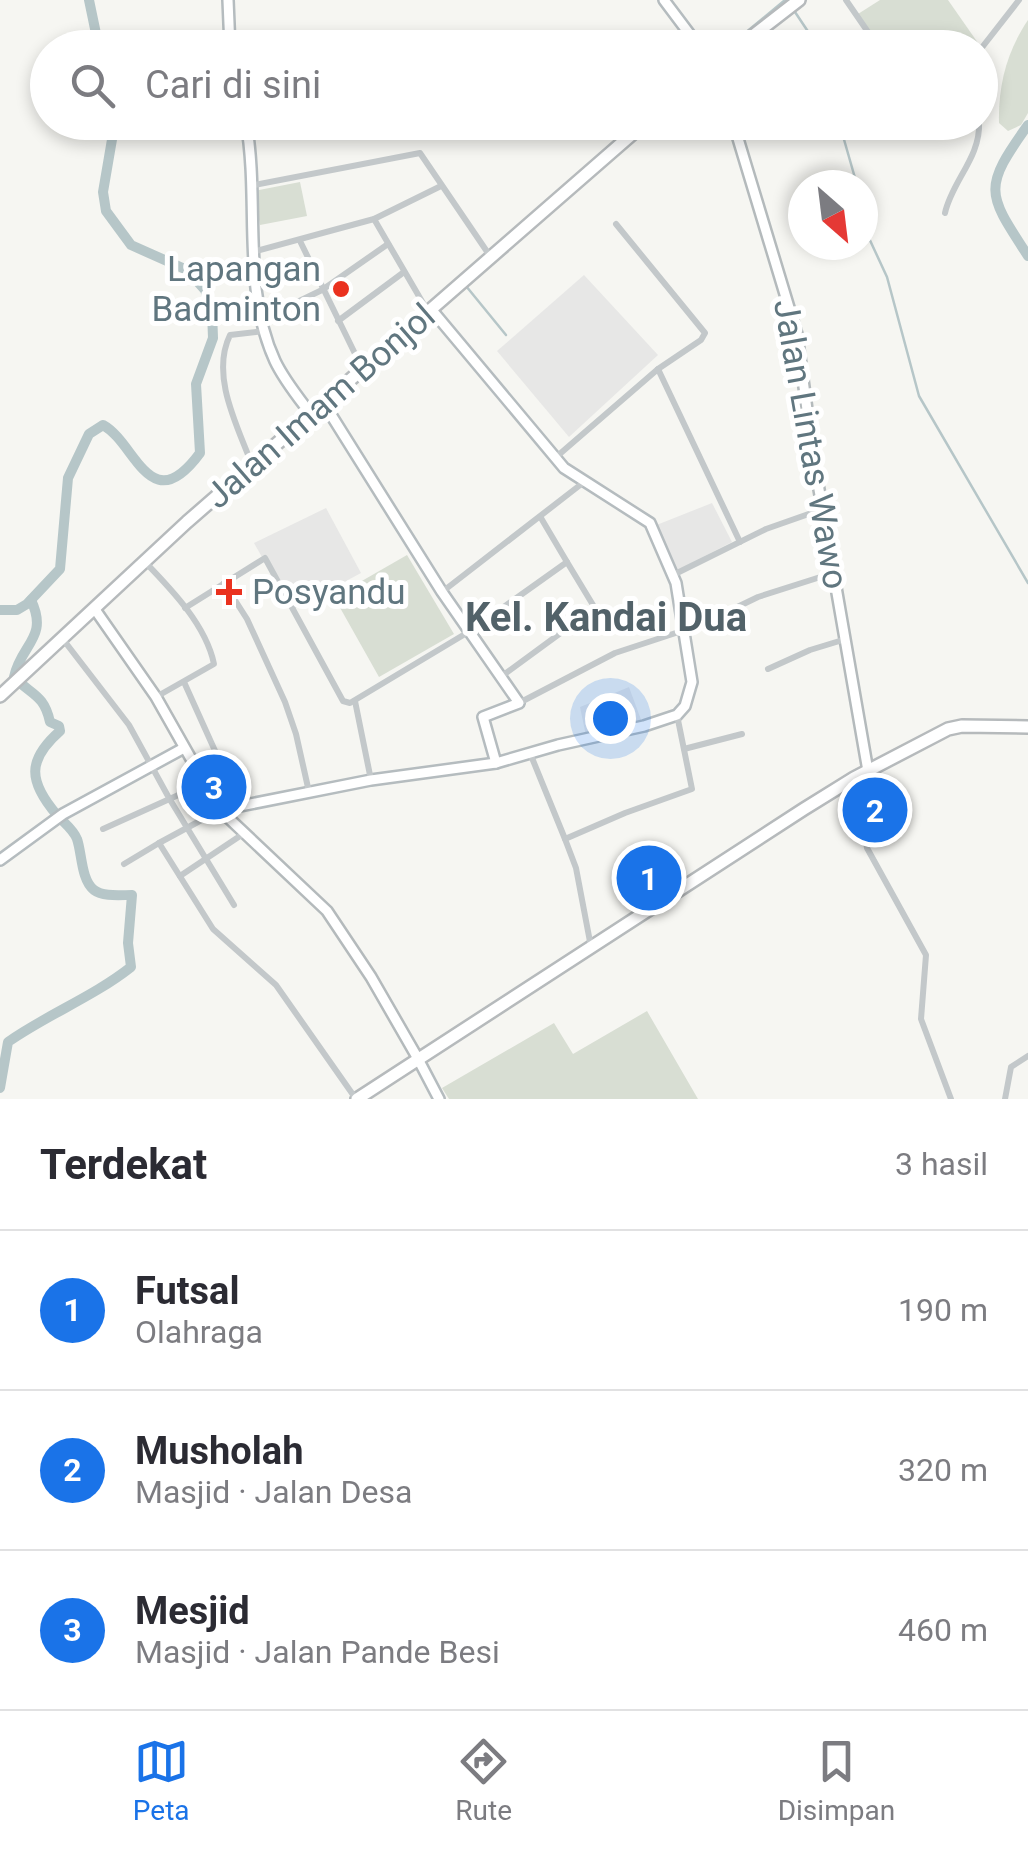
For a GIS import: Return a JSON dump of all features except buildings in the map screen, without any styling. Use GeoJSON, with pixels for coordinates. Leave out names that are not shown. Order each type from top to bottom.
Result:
{"type":"FeatureCollection","features":[{"type":"Feature","properties":{"kind":"highway"},"geometry":{"type":"LineString","coordinates":[[760,30],[799,0]]}},
{"type":"Feature","properties":{"kind":"highway","name":"Jalan Imam Bonjol"},"geometry":{"type":"LineString","coordinates":[[4,691],[323,402],[625,140]]}},
{"type":"Feature","properties":{"kind":"highway"},"geometry":{"type":"LineString","coordinates":[[356,1099],[854,778],[910,758],[957,730],[1028,730]]}},
{"type":"Feature","properties":{"kind":"street"},"geometry":{"type":"LineString","coordinates":[[228,0],[229,30]]}},
{"type":"Feature","properties":{"kind":"street"},"geometry":{"type":"LineString","coordinates":[[664,0],[686,30]]}},
{"type":"Feature","properties":{"kind":"street"},"geometry":{"type":"LineString","coordinates":[[846,0],[867,30]]}},
{"type":"Feature","properties":{"kind":"street"},"geometry":{"type":"LineString","coordinates":[[996,30],[1019,0]]}},
{"type":"Feature","properties":{"kind":"street"},"geometry":{"type":"LineString","coordinates":[[248,140],[254,185],[253,252],[264,331],[275,362],[310,414]]}},
{"type":"Feature","properties":{"kind":"street","name":"Jalan Lintas Wawo"},"geometry":{"type":"LineString","coordinates":[[738,140],[797,334],[823,509],[872,769]]}},
{"type":"Feature","properties":{"kind":"street"},"geometry":{"type":"LineString","coordinates":[[945,213],[948,199],[971,159],[975,140]]}},
{"type":"Feature","properties":{"kind":"street"},"geometry":{"type":"LineString","coordinates":[[254,185],[421,153],[491,256]]}},
{"type":"Feature","properties":{"kind":"street"},"geometry":{"type":"LineString","coordinates":[[253,252],[374,218],[442,186]]}},
{"type":"Feature","properties":{"kind":"street"},"geometry":{"type":"LineString","coordinates":[[124,864],[220,810],[239,804],[370,780],[496,764],[622,732],[677,715],[685,706],[692,682],[673,575],[650,523],[573,476],[556,458],[429,310],[374,218]]}},
{"type":"Feature","properties":{"kind":"street"},"geometry":{"type":"LineString","coordinates":[[556,458],[658,369],[702,340],[705,331],[616,224]]}},
{"type":"Feature","properties":{"kind":"street"},"geometry":{"type":"LineString","coordinates":[[300,241],[362,368]]}},
{"type":"Feature","properties":{"kind":"street"},"geometry":{"type":"LineString","coordinates":[[262,318],[322,290],[388,244]]}},
{"type":"Feature","properties":{"kind":"street"},"geometry":{"type":"LineString","coordinates":[[338,321],[404,272]]}},
{"type":"Feature","properties":{"kind":"street"},"geometry":{"type":"LineString","coordinates":[[252,465],[228,401],[224,372],[226,341],[232,334],[264,331]]}},
{"type":"Feature","properties":{"kind":"street"},"geometry":{"type":"LineString","coordinates":[[658,369],[740,542]]}},
{"type":"Feature","properties":{"kind":"street"},"geometry":{"type":"LineString","coordinates":[[323,402],[442,592],[519,703]]}},
{"type":"Feature","properties":{"kind":"street"},"geometry":{"type":"LineString","coordinates":[[442,592],[584,482]]}},
{"type":"Feature","properties":{"kind":"street"},"geometry":{"type":"LineString","coordinates":[[673,575],[766,529],[823,509]]}},
{"type":"Feature","properties":{"kind":"street"},"geometry":{"type":"LineString","coordinates":[[502,676],[592,610],[593,605],[541,518]]}},
{"type":"Feature","properties":{"kind":"street"},"geometry":{"type":"LineString","coordinates":[[185,608],[257,560],[266,559],[347,704],[470,631],[567,562]]}},
{"type":"Feature","properties":{"kind":"street"},"geometry":{"type":"LineString","coordinates":[[145,562],[185,608],[206,642],[214,665],[156,698]]}},
{"type":"Feature","properties":{"kind":"street"},"geometry":{"type":"LineString","coordinates":[[496,764],[483,717],[519,703],[615,653],[834,572]]}},
{"type":"Feature","properties":{"kind":"street"},"geometry":{"type":"LineString","coordinates":[[224,583],[247,618],[285,702],[308,792]]}},
{"type":"Feature","properties":{"kind":"street"},"geometry":{"type":"LineString","coordinates":[[94,608],[156,698],[220,810],[327,911],[371,977],[439,1099]]}},
{"type":"Feature","properties":{"kind":"street"},"geometry":{"type":"LineString","coordinates":[[61,637],[122,714],[234,905]]}},
{"type":"Feature","properties":{"kind":"street"},"geometry":{"type":"LineString","coordinates":[[768,668],[847,639]]}},
{"type":"Feature","properties":{"kind":"street"},"geometry":{"type":"LineString","coordinates":[[184,682],[239,804]]}},
{"type":"Feature","properties":{"kind":"street"},"geometry":{"type":"LineString","coordinates":[[355,701],[370,780]]}},
{"type":"Feature","properties":{"kind":"street"},"geometry":{"type":"LineString","coordinates":[[565,839],[624,812],[692,789],[677,715]]}},
{"type":"Feature","properties":{"kind":"street"},"geometry":{"type":"LineString","coordinates":[[684,750],[742,734]]}},
{"type":"Feature","properties":{"kind":"street"},"geometry":{"type":"LineString","coordinates":[[0,860],[64,814],[184,748]]}},
{"type":"Feature","properties":{"kind":"street"},"geometry":{"type":"LineString","coordinates":[[530,753],[576,868],[591,947]]}},
{"type":"Feature","properties":{"kind":"street"},"geometry":{"type":"LineString","coordinates":[[854,778],[867,848],[926,955],[921,1020],[950,1099]]}},
{"type":"Feature","properties":{"kind":"street"},"geometry":{"type":"LineString","coordinates":[[103,828],[204,784]]}},
{"type":"Feature","properties":{"kind":"street"},"geometry":{"type":"LineString","coordinates":[[180,876],[242,834]]}},
{"type":"Feature","properties":{"kind":"street"},"geometry":{"type":"LineString","coordinates":[[159,843],[216,932],[276,985],[356,1099]]}},
{"type":"Feature","properties":{"kind":"street"},"geometry":{"type":"LineString","coordinates":[[1005,1099],[1011,1067],[1028,1056]]}},
{"type":"Feature","properties":{"kind":"shaded area"},"geometry":{"type":"Polygon","coordinates":[[[880,0],[948,0],[969,30],[869,30],[858,14],[880,0]]]}},
{"type":"Feature","properties":{"kind":"shaded area"},"geometry":{"type":"Polygon","coordinates":[[[1028,20],[1028,113],[1021,125],[1008,131],[999,123],[1002,82],[1014,44],[1028,20]]]}},
{"type":"Feature","properties":{"kind":"shaded area"},"geometry":{"type":"Polygon","coordinates":[[[300,182],[307,216],[260,225],[254,191],[300,182]]]}},
{"type":"Feature","properties":{"kind":"shaded area"},"geometry":{"type":"Polygon","coordinates":[[[584,275],[658,355],[569,437],[497,351],[584,275]]]}},
{"type":"Feature","properties":{"kind":"shaded area"},"geometry":{"type":"Polygon","coordinates":[[[712,503],[732,542],[674,572],[654,526],[712,503]]]}},
{"type":"Feature","properties":{"kind":"shaded area"},"geometry":{"type":"Polygon","coordinates":[[[326,508],[361,573],[292,610],[254,543],[326,508]]]}},
{"type":"Feature","properties":{"kind":"shaded area"},"geometry":{"type":"Polygon","coordinates":[[[407,555],[454,634],[379,677],[334,597],[407,555]]]}},
{"type":"Feature","properties":{"kind":"shaded area"},"geometry":{"type":"Polygon","coordinates":[[[629,687],[643,725],[586,736],[580,707],[629,687]]]}},
{"type":"Feature","properties":{"kind":"shaded area"},"geometry":{"type":"Polygon","coordinates":[[[655,851],[664,893],[643,899],[631,858],[655,851]]]}},
{"type":"Feature","properties":{"kind":"shaded area"},"geometry":{"type":"Polygon","coordinates":[[[647,1011],[698,1099],[449,1099],[442,1088],[554,1023],[573,1054],[647,1011]]]}},
{"type":"Feature","properties":{"kind":"waterway"},"geometry":{"type":"LineString","coordinates":[[89,0],[95,30]]}},
{"type":"Feature","properties":{"kind":"waterway"},"geometry":{"type":"LineString","coordinates":[[749,30],[785,0]]}},
{"type":"Feature","properties":{"kind":"waterway"},"geometry":{"type":"LineString","coordinates":[[795,12],[807,30]]}},
{"type":"Feature","properties":{"kind":"waterway"},"geometry":{"type":"LineString","coordinates":[[1028,125],[1003,164],[995,191],[1004,218],[1028,256]]}},
{"type":"Feature","properties":{"kind":"waterway"},"geometry":{"type":"LineString","coordinates":[[0,610],[17,610],[27,604],[60,569],[68,478],[89,434],[103,425],[156,479],[168,480],[183,472],[200,453],[196,384],[213,338],[212,311],[205,290],[187,270],[131,245],[106,211],[103,192],[112,140]]}},
{"type":"Feature","properties":{"kind":"waterway"},"geometry":{"type":"LineString","coordinates":[[844,140],[853,170]]}},
{"type":"Feature","properties":{"kind":"waterway"},"geometry":{"type":"LineString","coordinates":[[878,258],[887,277],[919,396],[1028,583]]}},
{"type":"Feature","properties":{"kind":"waterway"},"geometry":{"type":"LineString","coordinates":[[466,286],[506,335]]}},
{"type":"Feature","properties":{"kind":"waterway"},"geometry":{"type":"LineString","coordinates":[[0,1088],[8,1042],[131,967],[128,943],[132,895],[102,894],[90,886],[75,835],[47,803],[37,781],[37,761],[60,731],[59,726],[50,722],[40,700],[14,677],[37,623],[31,600]]}},
{"type":"Feature","properties":{"kind":"place","name":"Lapangan Badminton"},"geometry":{"type":"Point","coordinates":[341,289]}},
{"type":"Feature","properties":{"kind":"place","name":"Posyandu"},"geometry":{"type":"Point","coordinates":[229,592]}},
{"type":"Feature","properties":{"kind":"place","name":"Mesjid"},"geometry":{"type":"Point","coordinates":[214,787]}},
{"type":"Feature","properties":{"kind":"place","name":"Musholah"},"geometry":{"type":"Point","coordinates":[875,810]}},
{"type":"Feature","properties":{"kind":"place","name":"Futsal"},"geometry":{"type":"Point","coordinates":[649,878]}},
{"type":"Feature","properties":{"kind":"district","name":"Kel. Kandai Dua"},"geometry":{"type":"Point","coordinates":[606,617]}}]}
